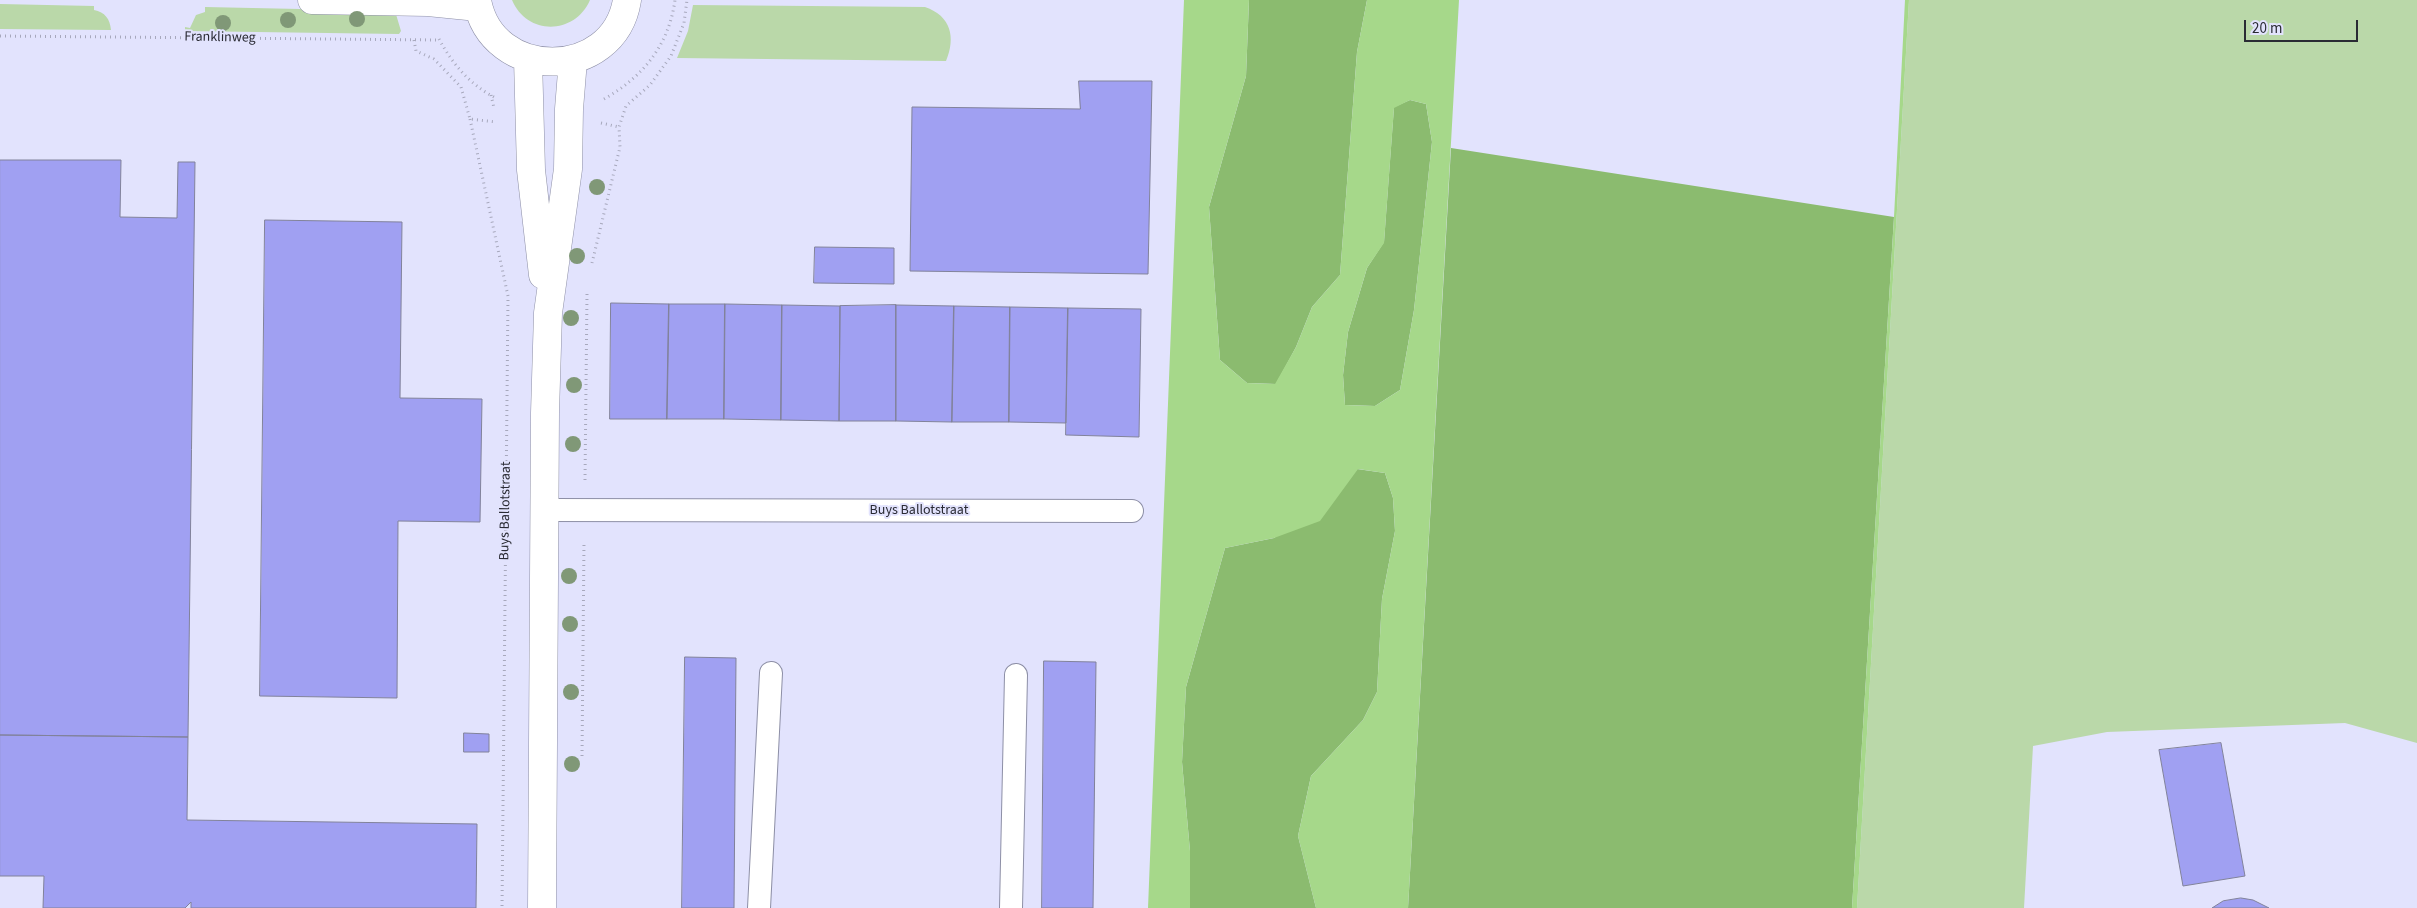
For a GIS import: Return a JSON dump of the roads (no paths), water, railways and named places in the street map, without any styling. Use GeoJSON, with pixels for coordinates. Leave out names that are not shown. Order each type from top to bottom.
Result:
{"type":"FeatureCollection","features":[{"type":"Feature","properties":{"kind":"street"},"geometry":{"type":"LineString","coordinates":[[312,0],[478,3],[483,18],[497,39],[517,54],[551,62],[573,60],[595,49],[613,32],[621,18],[627,0]]}},
{"type":"Feature","properties":{"kind":"street"},"geometry":{"type":"LineString","coordinates":[[528,58],[531,170],[548,313]]}},
{"type":"Feature","properties":{"kind":"street"},"geometry":{"type":"LineString","coordinates":[[542,908],[544,510],[548,313],[568,169],[573,60]]}},
{"type":"Feature","properties":{"kind":"lane","name":"Buys Ballotstraat"},"geometry":{"type":"LineString","coordinates":[[544,510],[1132,511]]}},
{"type":"Feature","properties":{"kind":"lane"},"geometry":{"type":"LineString","coordinates":[[759,908],[771,673]]}},
{"type":"Feature","properties":{"kind":"lane"},"geometry":{"type":"LineString","coordinates":[[1011,908],[1016,675]]}}]}
